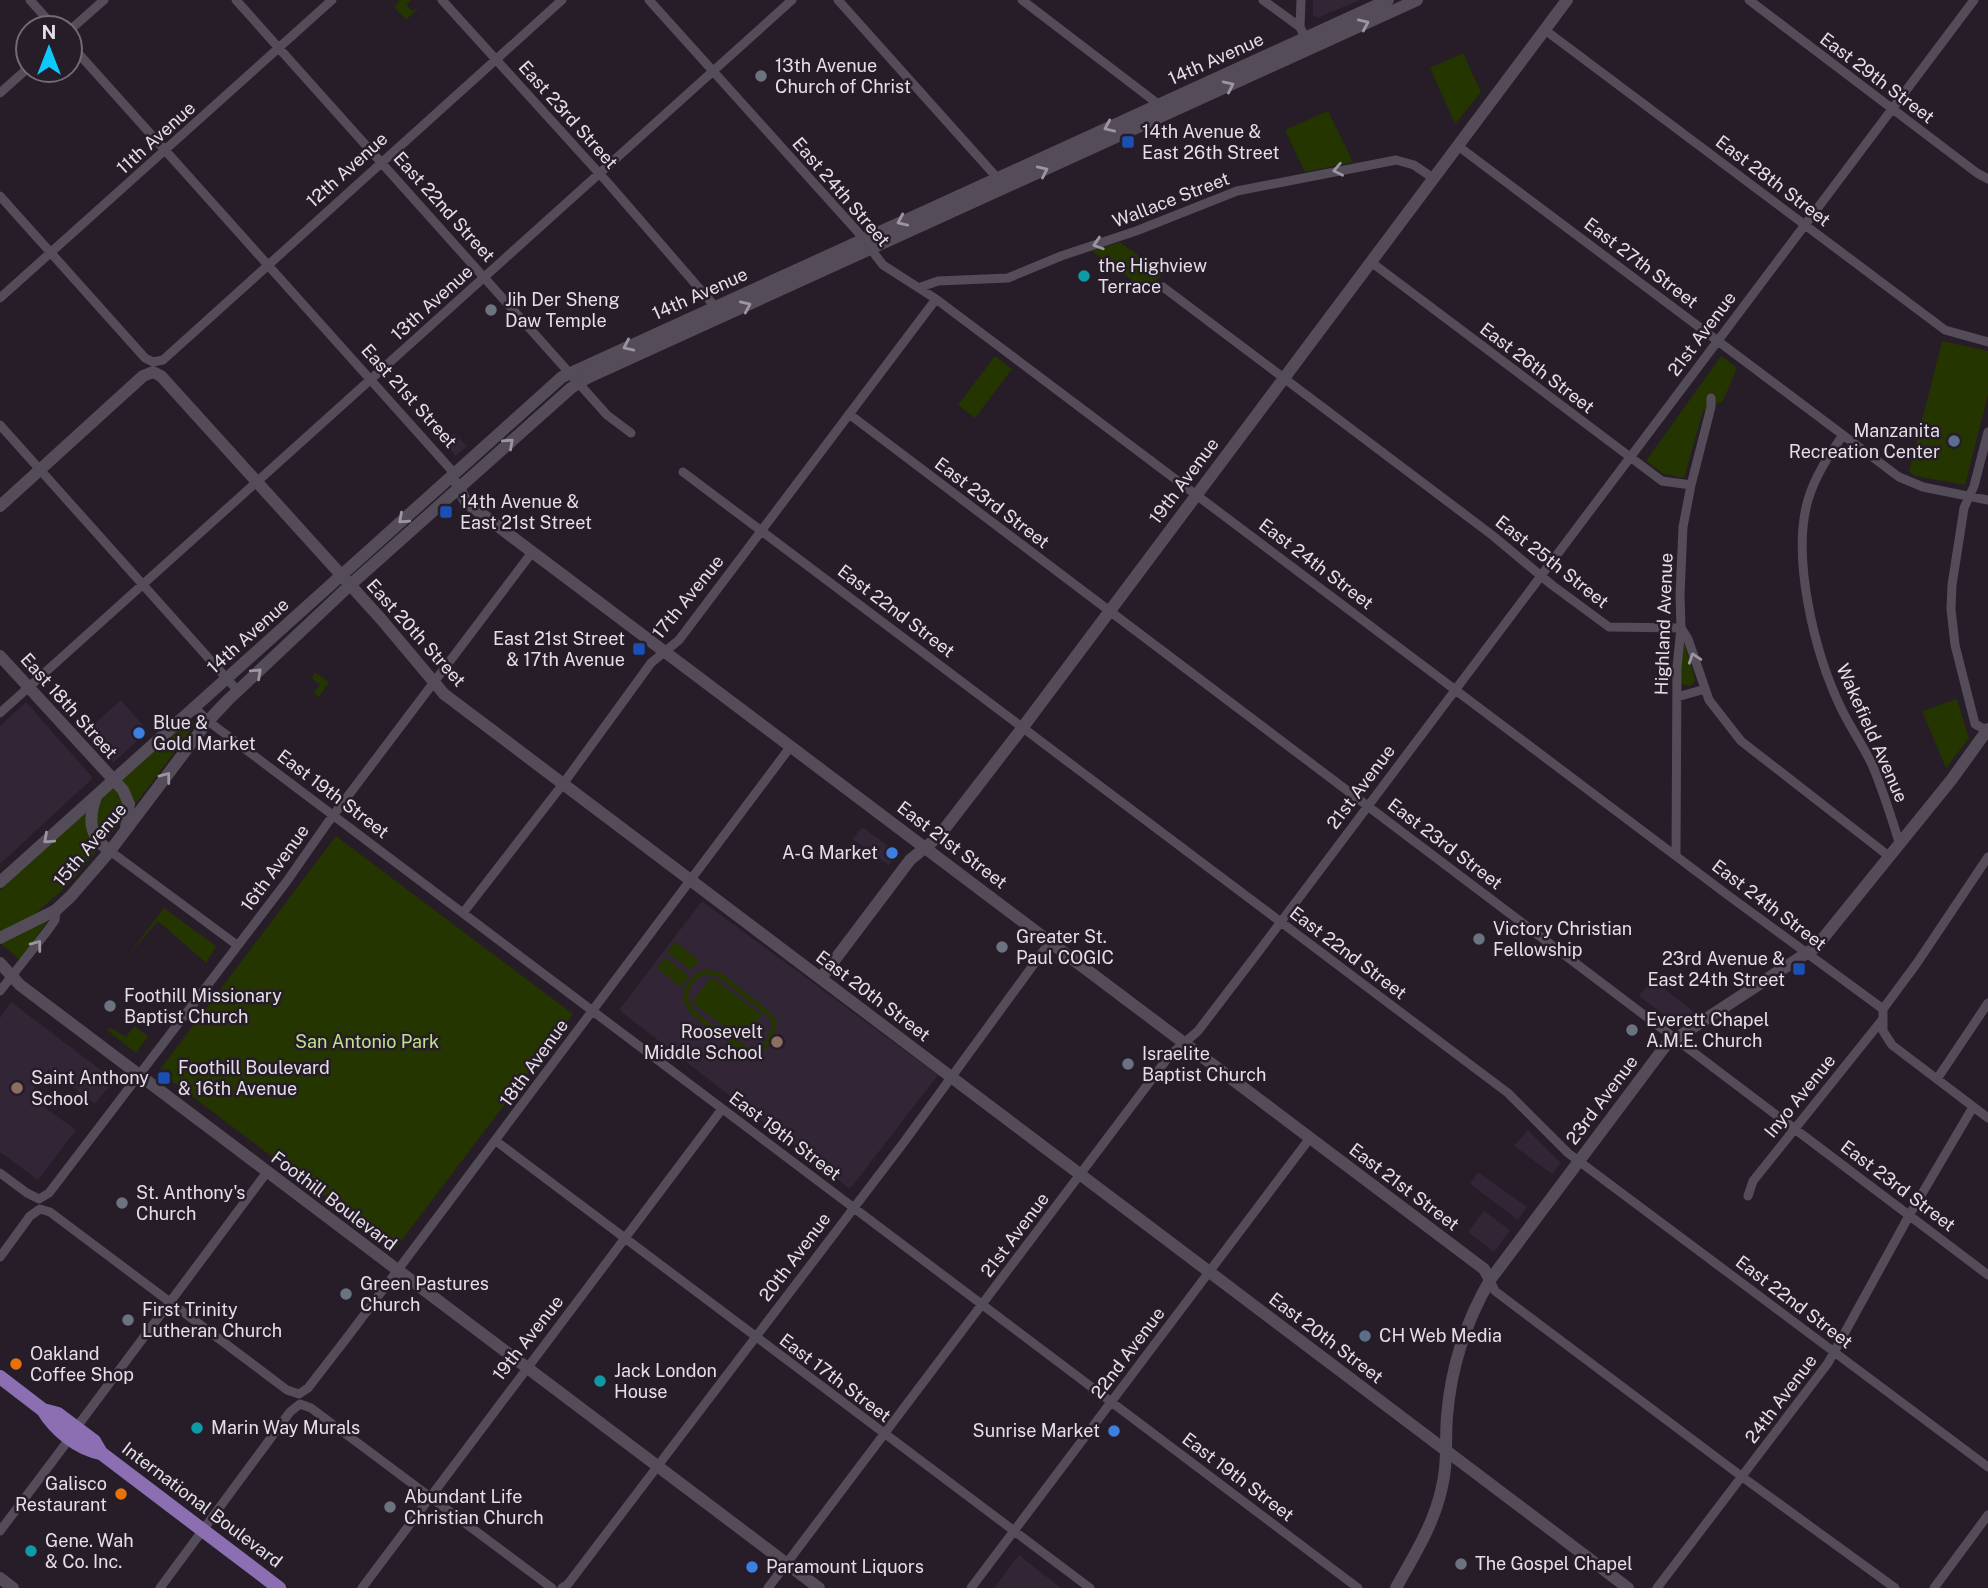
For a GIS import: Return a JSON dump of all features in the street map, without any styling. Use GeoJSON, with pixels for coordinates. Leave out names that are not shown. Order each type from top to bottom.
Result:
{"type":"FeatureCollection","features":[{"type":"Feature","properties":{"kind":"main road","name":"International Boulevard"},"geometry":{"type":"LineString","coordinates":[[0,1377],[43,1410],[58,1414],[73,1433],[94,1441],[101,1453],[279,1588]]}},
{"type":"Feature","properties":{"kind":"street"},"geometry":{"type":"LineString","coordinates":[[30,0],[42,14]]}},
{"type":"Feature","properties":{"kind":"street"},"geometry":{"type":"LineString","coordinates":[[84,18],[104,0]]}},
{"type":"Feature","properties":{"kind":"street","name":"East 22nd Street"},"geometry":{"type":"LineString","coordinates":[[236,0],[607,415],[631,433]]}},
{"type":"Feature","properties":{"kind":"street","name":"11th Avenue"},"geometry":{"type":"LineString","coordinates":[[0,298],[332,0]]}},
{"type":"Feature","properties":{"kind":"street","name":"East 23rd Street"},"geometry":{"type":"LineString","coordinates":[[442,0],[599,173],[719,311]]}},
{"type":"Feature","properties":{"kind":"street","name":"12th Avenue"},"geometry":{"type":"LineString","coordinates":[[0,506],[562,0]]}},
{"type":"Feature","properties":{"kind":"street","name":"East 24th Street"},"geometry":{"type":"LineString","coordinates":[[649,0],[883,265],[921,287],[1806,953],[1882,1015],[1883,1031],[1892,1045],[1988,1118]]}},
{"type":"Feature","properties":{"kind":"street","name":"13th Avenue"},"geometry":{"type":"LineString","coordinates":[[0,713],[141,583],[792,0]]}},
{"type":"Feature","properties":{"kind":"street"},"geometry":{"type":"LineString","coordinates":[[838,0],[1001,183]]}},
{"type":"Feature","properties":{"kind":"street"},"geometry":{"type":"LineString","coordinates":[[1022,0],[1163,109]]}},
{"type":"Feature","properties":{"kind":"street"},"geometry":{"type":"LineString","coordinates":[[1264,0],[1305,38]]}},
{"type":"Feature","properties":{"kind":"street"},"geometry":{"type":"LineString","coordinates":[[1301,0],[1305,38]]}},
{"type":"Feature","properties":{"kind":"street","name":"14th Avenue"},"geometry":{"type":"LineString","coordinates":[[0,882],[562,377],[575,377],[1001,183],[1163,109],[1388,0]]}},
{"type":"Feature","properties":{"kind":"street","name":"14th Avenue"},"geometry":{"type":"LineString","coordinates":[[1305,38],[1418,0]]}},
{"type":"Feature","properties":{"kind":"street","name":"19th Avenue"},"geometry":{"type":"LineString","coordinates":[[821,978],[910,860],[939,836],[1023,727],[1567,0]]}},
{"type":"Feature","properties":{"kind":"street","name":"East 29th Street"},"geometry":{"type":"LineString","coordinates":[[1748,0],[1977,173],[1988,178]]}},
{"type":"Feature","properties":{"kind":"street","name":"21st Avenue"},"geometry":{"type":"LineString","coordinates":[[768,1588],[1170,1055],[1198,1031],[1281,922],[1974,0]]}},
{"type":"Feature","properties":{"kind":"street","name":"East 28th Street"},"geometry":{"type":"LineString","coordinates":[[1545,30],[1945,330],[1988,341]]}},
{"type":"Feature","properties":{"kind":"street","name":"East 21st Street"},"geometry":{"type":"LineString","coordinates":[[84,60],[454,473],[466,502],[1485,1269],[1496,1291],[1741,1476],[1895,1588]]}},
{"type":"Feature","properties":{"kind":"street"},"geometry":{"type":"LineString","coordinates":[[0,93],[14,80]]}},
{"type":"Feature","properties":{"kind":"street","name":"East 27th Street"},"geometry":{"type":"LineString","coordinates":[[1458,146],[1908,482],[1988,500]]}},
{"type":"Feature","properties":{"kind":"street","name":"Wallace Street"},"geometry":{"type":"LineString","coordinates":[[921,287],[938,281],[1008,278],[1060,256],[1136,232],[1246,189],[1396,160],[1405,162],[1433,178]]}},
{"type":"Feature","properties":{"kind":"street","name":"East 20th Street"},"geometry":{"type":"LineString","coordinates":[[0,196],[381,619],[444,695],[1628,1588]]}},
{"type":"Feature","properties":{"kind":"street","name":"East 26th Street"},"geometry":{"type":"LineString","coordinates":[[1371,261],[1662,481],[1690,485]]}},
{"type":"Feature","properties":{"kind":"street","name":"East 25th Street"},"geometry":{"type":"LineString","coordinates":[[1163,287],[1492,535],[1609,627],[1681,628]]}},
{"type":"Feature","properties":{"kind":"street","name":"17th Avenue"},"geometry":{"type":"LineString","coordinates":[[463,913],[652,663],[679,640],[936,299]]}},
{"type":"Feature","properties":{"kind":"street","name":"14th Avenue"},"geometry":{"type":"LineString","coordinates":[[208,721],[349,586],[563,394],[575,377]]}},
{"type":"Feature","properties":{"kind":"street","name":"Highland Avenue"},"geometry":{"type":"LineString","coordinates":[[1676,855],[1680,568],[1690,485],[1711,407],[1711,398]]}},
{"type":"Feature","properties":{"kind":"street","name":"East 23rd Street"},"geometry":{"type":"LineString","coordinates":[[849,414],[1988,1275]]}},
{"type":"Feature","properties":{"kind":"street"},"geometry":{"type":"LineString","coordinates":[[0,425],[238,691]]}},
{"type":"Feature","properties":{"kind":"street"},"geometry":{"type":"LineString","coordinates":[[1988,432],[1975,486],[1964,508],[1954,559],[1951,609],[1955,645],[1975,724],[1988,730]]}},
{"type":"Feature","properties":{"kind":"street","name":"Wakefield Avenue"},"geometry":{"type":"LineString","coordinates":[[1843,435],[1816,479],[1808,502],[1803,552],[1808,599],[1815,637],[1828,676],[1841,708],[1873,766],[1889,806],[1900,845]]}},
{"type":"Feature","properties":{"kind":"street","name":"East 22nd Street"},"geometry":{"type":"LineString","coordinates":[[683,472],[1508,1093],[1568,1153],[1988,1467]]}},
{"type":"Feature","properties":{"kind":"street","name":"16th Avenue"},"geometry":{"type":"LineString","coordinates":[[0,1257],[138,1074],[180,1023],[533,551]]}},
{"type":"Feature","properties":{"kind":"street"},"geometry":{"type":"LineString","coordinates":[[1681,628],[1688,639],[1709,700],[1741,741],[1890,857]]}},
{"type":"Feature","properties":{"kind":"street","name":"East 18th Street"},"geometry":{"type":"LineString","coordinates":[[0,656],[123,790],[129,804],[125,831]]}},
{"type":"Feature","properties":{"kind":"street"},"geometry":{"type":"LineString","coordinates":[[1677,696],[1705,689]]}},
{"type":"Feature","properties":{"kind":"street","name":"East 19th Street"},"geometry":{"type":"LineString","coordinates":[[194,707],[208,721],[1358,1588]]}},
{"type":"Feature","properties":{"kind":"street","name":"15th Avenue"},"geometry":{"type":"LineString","coordinates":[[0,991],[55,920],[56,910],[110,851],[208,721]]}},
{"type":"Feature","properties":{"kind":"street","name":"23rd Avenue"},"geometry":{"type":"LineString","coordinates":[[1396,1588],[1435,1513],[1444,1480],[1450,1384],[1469,1319],[1490,1280],[1662,1049],[1821,942],[1988,730]]}},
{"type":"Feature","properties":{"kind":"street","name":"18th Avenue"},"geometry":{"type":"LineString","coordinates":[[160,1588],[791,746]]}},
{"type":"Feature","properties":{"kind":"street"},"geometry":{"type":"LineString","coordinates":[[96,795],[91,812],[91,825],[97,840],[237,945]]}},
{"type":"Feature","properties":{"kind":"street","name":"Inyo Avenue"},"geometry":{"type":"LineString","coordinates":[[1748,1196],[1753,1181],[1882,1015],[1988,857]]}},
{"type":"Feature","properties":{"kind":"street"},"geometry":{"type":"LineString","coordinates":[[0,938],[56,910]]}},
{"type":"Feature","properties":{"kind":"street","name":"20th Avenue"},"geometry":{"type":"LineString","coordinates":[[562,1588],[568,1584],[951,1077],[1050,942]]}},
{"type":"Feature","properties":{"kind":"street","name":"Foothill Boulevard"},"geometry":{"type":"LineString","coordinates":[[0,963],[20,985],[819,1588]]}},
{"type":"Feature","properties":{"kind":"street"},"geometry":{"type":"LineString","coordinates":[[1937,1079],[1988,1003]]}},
{"type":"Feature","properties":{"kind":"street","name":"24th Avenue"},"geometry":{"type":"LineString","coordinates":[[1657,1588],[1828,1363],[1973,1107]]}},
{"type":"Feature","properties":{"kind":"street","name":"19th Avenue"},"geometry":{"type":"LineString","coordinates":[[362,1588],[722,1109]]}},
{"type":"Feature","properties":{"kind":"street","name":"22nd Avenue"},"geometry":{"type":"LineString","coordinates":[[971,1588],[1310,1138]]}},
{"type":"Feature","properties":{"kind":"street","name":"East 17th Street"},"geometry":{"type":"LineString","coordinates":[[496,1140],[1090,1588]]}},
{"type":"Feature","properties":{"kind":"street"},"geometry":{"type":"LineString","coordinates":[[0,1531],[267,1172]]}},
{"type":"Feature","properties":{"kind":"street"},"geometry":{"type":"LineString","coordinates":[[0,1173],[552,1588]]}},
{"type":"Feature","properties":{"kind":"street"},"geometry":{"type":"LineString","coordinates":[[1934,1588],[1988,1514]]}},
{"type":"Feature","properties":{"kind":"street"},"geometry":{"type":"LineString","coordinates":[[0,1578],[13,1588]]}},
{"type":"Feature","properties":{"kind":"shaded area"},"geometry":{"type":"Polygon","coordinates":[[[1313,0],[1360,0],[1317,18],[1313,15],[1313,0]]]}},
{"type":"Feature","properties":{"kind":"shaded area"},"geometry":{"type":"Polygon","coordinates":[[[454,433],[467,446],[456,456],[443,442],[454,433]]]}},
{"type":"Feature","properties":{"kind":"shaded area"},"geometry":{"type":"Polygon","coordinates":[[[121,700],[148,731],[113,763],[85,732],[121,700]]]}},
{"type":"Feature","properties":{"kind":"shaded area"},"geometry":{"type":"Polygon","coordinates":[[[26,702],[93,778],[0,864],[0,726],[26,702]]]}},
{"type":"Feature","properties":{"kind":"shaded area"},"geometry":{"type":"Polygon","coordinates":[[[862,827],[898,853],[889,865],[852,839],[862,827]]]}},
{"type":"Feature","properties":{"kind":"shaded area","name":"Roosevelt Middle School"},"geometry":{"type":"Polygon","coordinates":[[[702,901],[938,1075],[850,1189],[619,1010],[702,901]]]}},
{"type":"Feature","properties":{"kind":"shaded area"},"geometry":{"type":"Polygon","coordinates":[[[1652,979],[1694,1012],[1676,1024],[1639,996],[1652,979]]]}},
{"type":"Feature","properties":{"kind":"shaded area","name":"Saint Anthony School"},"geometry":{"type":"Polygon","coordinates":[[[11,1002],[114,1080],[95,1104],[49,1069],[29,1096],[76,1130],[38,1180],[0,1152],[0,1018],[11,1002]]]}},
{"type":"Feature","properties":{"kind":"shaded area"},"geometry":{"type":"Polygon","coordinates":[[[1528,1130],[1561,1163],[1552,1174],[1514,1146],[1528,1130]]]}},
{"type":"Feature","properties":{"kind":"shaded area"},"geometry":{"type":"Polygon","coordinates":[[[1478,1172],[1527,1207],[1518,1220],[1470,1184],[1478,1172]]]}},
{"type":"Feature","properties":{"kind":"shaded area"},"geometry":{"type":"Polygon","coordinates":[[[1484,1211],[1510,1230],[1494,1252],[1468,1232],[1484,1211]]]}},
{"type":"Feature","properties":{"kind":"shaded area"},"geometry":{"type":"Polygon","coordinates":[[[1019,1555],[1061,1588],[994,1588],[1019,1555]]]}},
{"type":"Feature","properties":{"kind":"green space"},"geometry":{"type":"Polygon","coordinates":[[[398,0],[411,0],[406,5],[412,11],[420,7],[406,20],[394,7],[398,0]]]}},
{"type":"Feature","properties":{"kind":"green space"},"geometry":{"type":"Polygon","coordinates":[[[1463,53],[1481,92],[1455,124],[1430,68],[1463,53]]]}},
{"type":"Feature","properties":{"kind":"green space"},"geometry":{"type":"Polygon","coordinates":[[[1328,111],[1353,162],[1305,172],[1285,130],[1328,111]]]}},
{"type":"Feature","properties":{"kind":"green space"},"geometry":{"type":"Polygon","coordinates":[[[1120,242],[1163,274],[1146,290],[1092,251],[1120,242]]]}},
{"type":"Feature","properties":{"kind":"green space"},"geometry":{"type":"Polygon","coordinates":[[[1942,341],[1988,351],[1988,395],[1965,485],[1915,476],[1909,472],[1942,341]]]}},
{"type":"Feature","properties":{"kind":"green space"},"geometry":{"type":"Polygon","coordinates":[[[995,356],[1012,369],[975,418],[958,405],[995,356]]]}},
{"type":"Feature","properties":{"kind":"green space"},"geometry":{"type":"Polygon","coordinates":[[[1721,356],[1737,368],[1723,401],[1703,411],[1684,478],[1664,474],[1646,461],[1721,356]]]}},
{"type":"Feature","properties":{"kind":"green space"},"geometry":{"type":"Polygon","coordinates":[[[1681,642],[1684,642],[1695,678],[1690,686],[1681,684],[1681,642]]]}},
{"type":"Feature","properties":{"kind":"green space"},"geometry":{"type":"Polygon","coordinates":[[[315,672],[329,682],[319,697],[314,693],[320,685],[312,678],[315,672]]]}},
{"type":"Feature","properties":{"kind":"green space"},"geometry":{"type":"Polygon","coordinates":[[[1957,699],[1969,738],[1946,768],[1922,711],[1957,699]]]}},
{"type":"Feature","properties":{"kind":"green space"},"geometry":{"type":"Polygon","coordinates":[[[188,720],[193,721],[194,726],[134,806],[68,885],[30,918],[49,919],[20,960],[0,943],[0,890],[188,720]]]}},
{"type":"Feature","properties":{"kind":"green space","name":"San Antonio Park"},"geometry":{"type":"Polygon","coordinates":[[[336,836],[573,1014],[395,1249],[161,1073],[161,1068],[336,836]]]}},
{"type":"Feature","properties":{"kind":"green space"},"geometry":{"type":"Polygon","coordinates":[[[164,908],[216,946],[206,963],[158,921],[126,958],[164,908]]]}},
{"type":"Feature","properties":{"kind":"green space"},"geometry":{"type":"Polygon","coordinates":[[[675,942],[699,960],[691,970],[667,952],[675,942]]]}},
{"type":"Feature","properties":{"kind":"green space"},"geometry":{"type":"Polygon","coordinates":[[[666,958],[689,976],[680,987],[657,968],[666,958]]]}},
{"type":"Feature","properties":{"kind":"green space"},"geometry":{"type":"Polygon","coordinates":[[[707,969],[720,972],[769,1011],[776,1020],[776,1033],[768,1047],[754,1053],[745,1052],[716,1034],[690,1012],[684,992],[689,980],[707,969]],[[702,976],[690,987],[688,997],[693,1008],[712,1025],[748,1046],[754,1048],[764,1043],[772,1027],[769,1017],[717,976],[702,976]]]}},
{"type":"Feature","properties":{"kind":"green space"},"geometry":{"type":"Polygon","coordinates":[[[711,977],[762,1015],[743,1040],[692,1002],[711,977]]]}},
{"type":"Feature","properties":{"kind":"green space"},"geometry":{"type":"Polygon","coordinates":[[[134,1026],[148,1036],[136,1053],[107,1030],[111,1028],[126,1037],[134,1026]]]}},
{"type":"Feature","properties":{"kind":"place","name":"13th Avenue Church of Christ"},"geometry":{"type":"Point","coordinates":[761,76]}},
{"type":"Feature","properties":{"kind":"place","name":"14th Avenue & East 26th Street"},"geometry":{"type":"Point","coordinates":[1128,142]}},
{"type":"Feature","properties":{"kind":"place","name":"the Highview Terrace"},"geometry":{"type":"Point","coordinates":[1084,276]}},
{"type":"Feature","properties":{"kind":"place","name":"Jih Der Sheng Daw Temple"},"geometry":{"type":"Point","coordinates":[491,310]}},
{"type":"Feature","properties":{"kind":"place","name":"Manzanita Recreation Center"},"geometry":{"type":"Point","coordinates":[1954,441]}},
{"type":"Feature","properties":{"kind":"place","name":"14th Avenue & East 21st Street"},"geometry":{"type":"Point","coordinates":[446,512]}},
{"type":"Feature","properties":{"kind":"place","name":"East 21st Street & 17th Avenue"},"geometry":{"type":"Point","coordinates":[639,649]}},
{"type":"Feature","properties":{"kind":"place","name":"Blue & Gold Market"},"geometry":{"type":"Point","coordinates":[139,733]}},
{"type":"Feature","properties":{"kind":"place","name":"A-G Market"},"geometry":{"type":"Point","coordinates":[892,853]}},
{"type":"Feature","properties":{"kind":"place","name":"Victory Christian Fellowship"},"geometry":{"type":"Point","coordinates":[1479,939]}},
{"type":"Feature","properties":{"kind":"place","name":"Greater St. Paul COGIC"},"geometry":{"type":"Point","coordinates":[1002,947]}},
{"type":"Feature","properties":{"kind":"place","name":"23rd Avenue & East 24th Street"},"geometry":{"type":"Point","coordinates":[1799,969]}},
{"type":"Feature","properties":{"kind":"place","name":"Foothill Missionary Baptist Church"},"geometry":{"type":"Point","coordinates":[110,1006]}},
{"type":"Feature","properties":{"kind":"place","name":"Everett Chapel A.M.E. Church"},"geometry":{"type":"Point","coordinates":[1632,1030]}},
{"type":"Feature","properties":{"kind":"place","name":"Roosevelt Middle School"},"geometry":{"type":"Point","coordinates":[777,1042]}},
{"type":"Feature","properties":{"kind":"place","name":"Israelite Baptist Church"},"geometry":{"type":"Point","coordinates":[1128,1064]}},
{"type":"Feature","properties":{"kind":"place","name":"Foothill Boulevard & 16th Avenue"},"geometry":{"type":"Point","coordinates":[164,1078]}},
{"type":"Feature","properties":{"kind":"place","name":"Saint Anthony School"},"geometry":{"type":"Point","coordinates":[17,1088]}},
{"type":"Feature","properties":{"kind":"place","name":"St. Anthony's Church"},"geometry":{"type":"Point","coordinates":[122,1203]}},
{"type":"Feature","properties":{"kind":"place","name":"Green Pastures Church"},"geometry":{"type":"Point","coordinates":[346,1294]}},
{"type":"Feature","properties":{"kind":"place","name":"First Trinity Lutheran Church"},"geometry":{"type":"Point","coordinates":[128,1320]}},
{"type":"Feature","properties":{"kind":"place","name":"CH Web Media"},"geometry":{"type":"Point","coordinates":[1365,1336]}},
{"type":"Feature","properties":{"kind":"place","name":"Oakland Coffee Shop"},"geometry":{"type":"Point","coordinates":[16,1364]}},
{"type":"Feature","properties":{"kind":"place","name":"Jack London House"},"geometry":{"type":"Point","coordinates":[600,1381]}},
{"type":"Feature","properties":{"kind":"place","name":"Marin Way Murals"},"geometry":{"type":"Point","coordinates":[197,1428]}},
{"type":"Feature","properties":{"kind":"place","name":"Sunrise Market"},"geometry":{"type":"Point","coordinates":[1114,1431]}},
{"type":"Feature","properties":{"kind":"place","name":"Galisco Restaurant"},"geometry":{"type":"Point","coordinates":[121,1494]}},
{"type":"Feature","properties":{"kind":"place","name":"Abundant Life Christian Church"},"geometry":{"type":"Point","coordinates":[390,1507]}},
{"type":"Feature","properties":{"kind":"place","name":"Gene. Wah & Co. Inc."},"geometry":{"type":"Point","coordinates":[31,1551]}},
{"type":"Feature","properties":{"kind":"place","name":"The Gospel Chapel"},"geometry":{"type":"Point","coordinates":[1461,1564]}},
{"type":"Feature","properties":{"kind":"place","name":"Paramount Liquors"},"geometry":{"type":"Point","coordinates":[752,1567]}}]}
